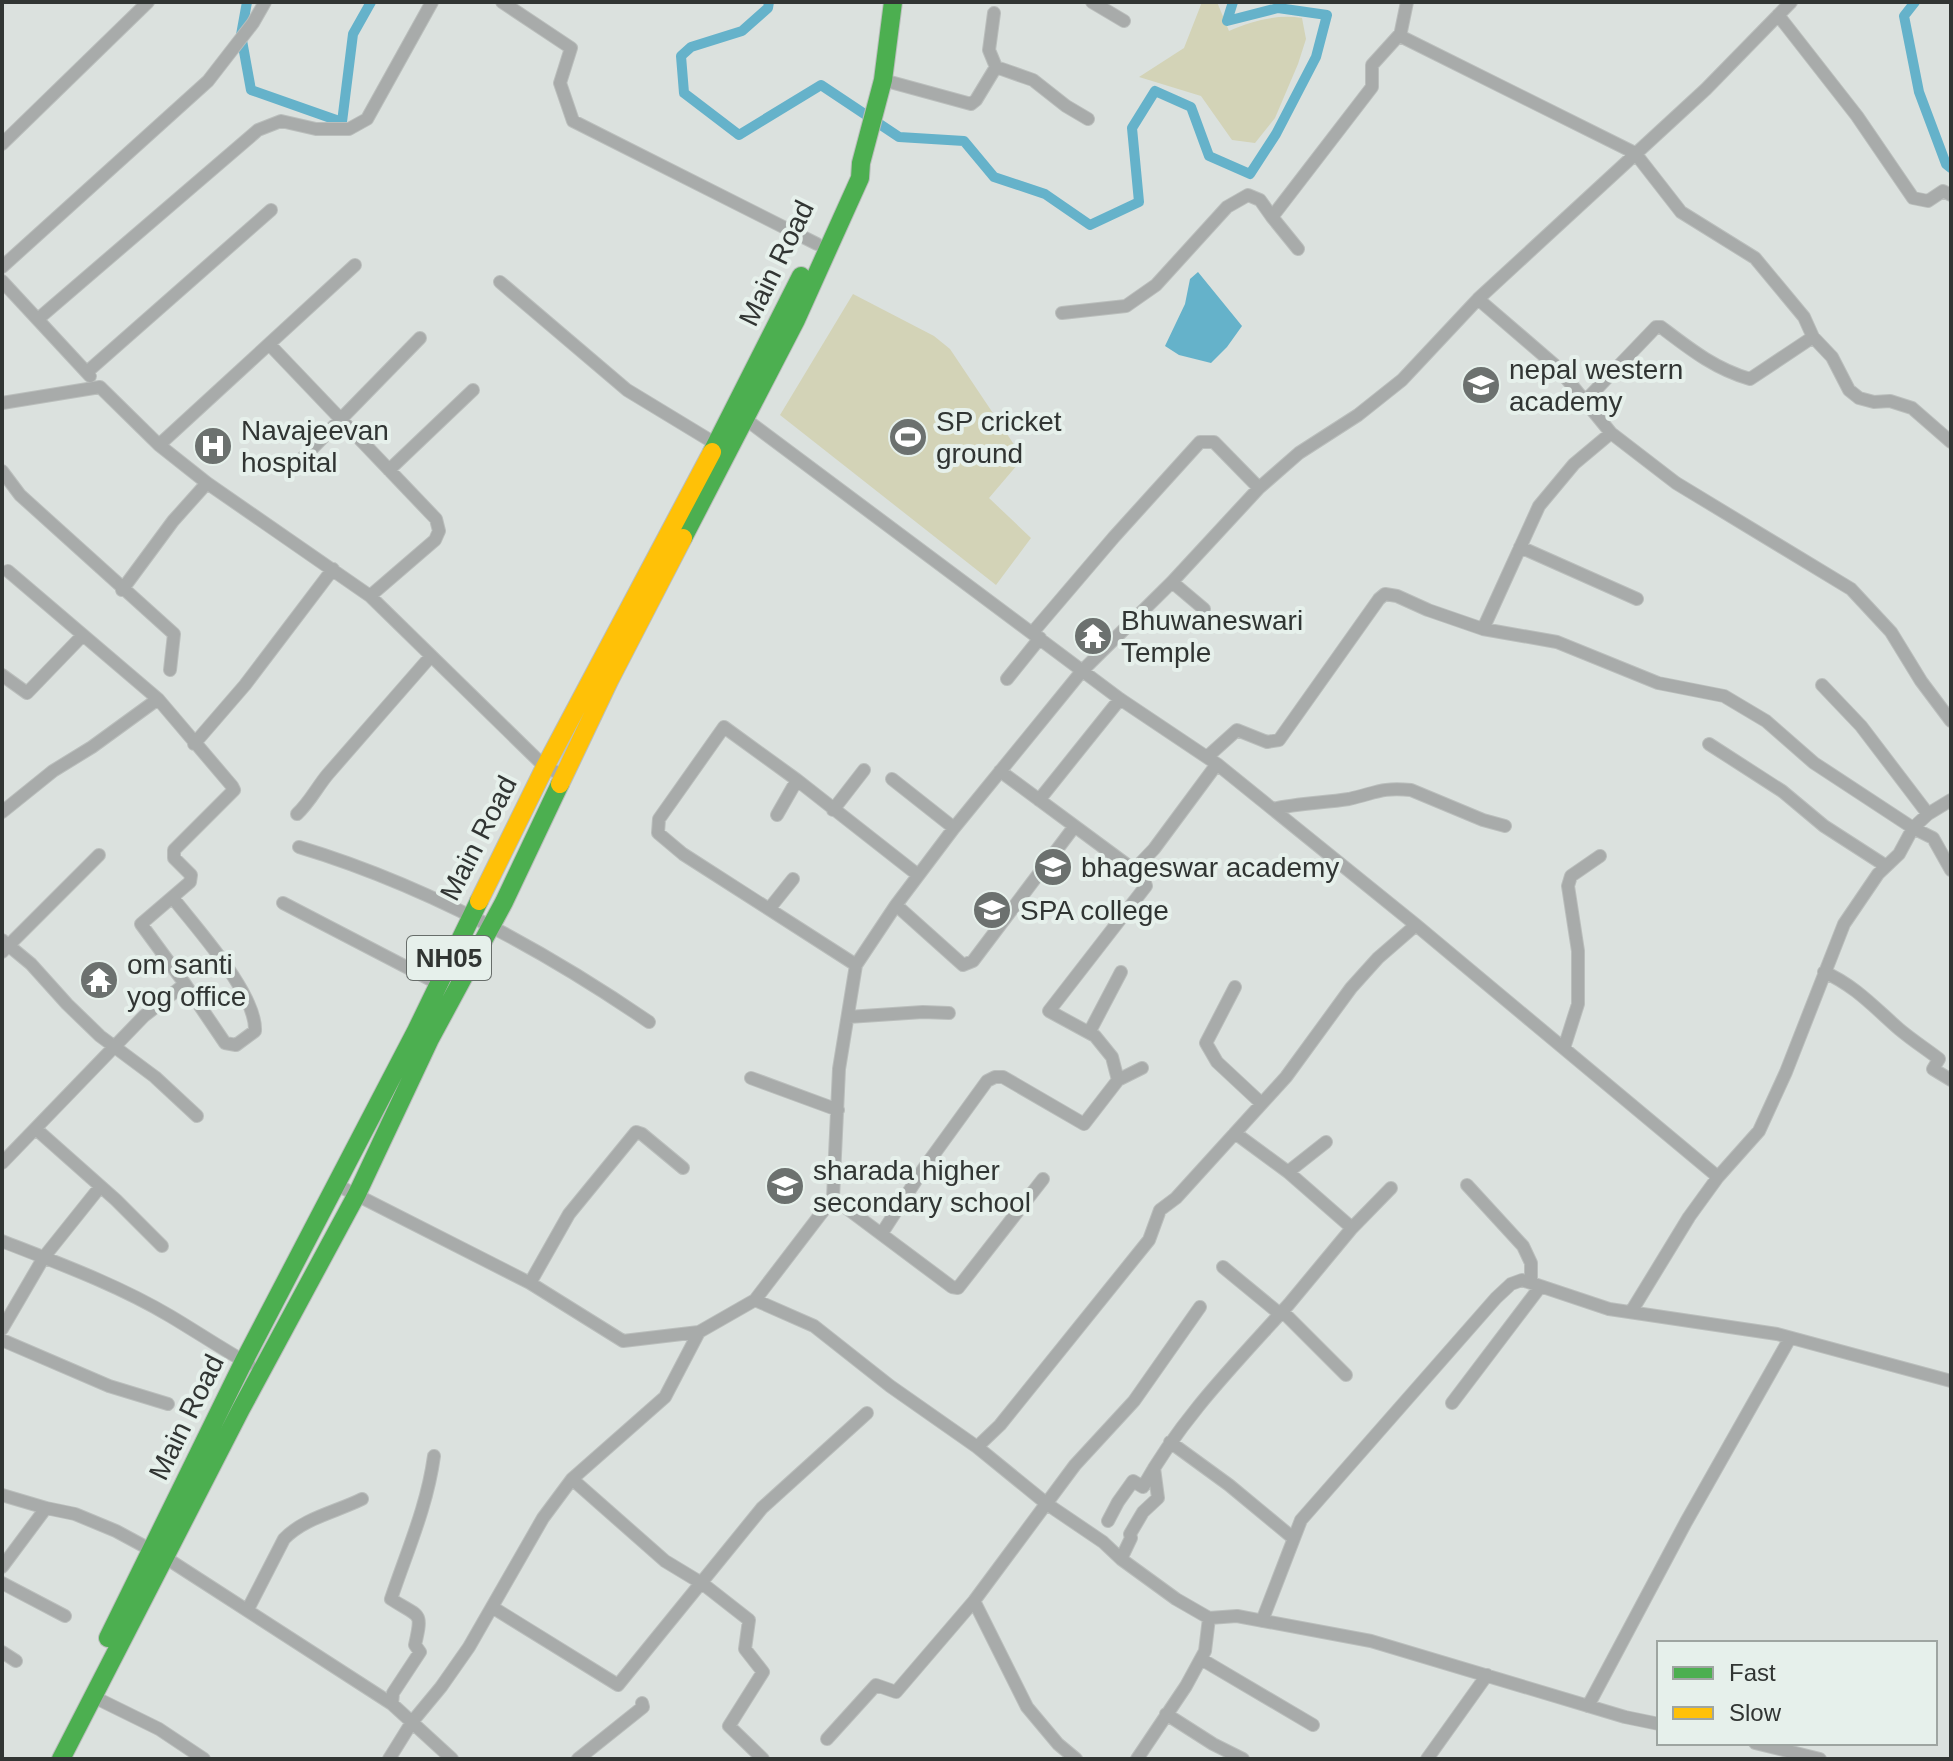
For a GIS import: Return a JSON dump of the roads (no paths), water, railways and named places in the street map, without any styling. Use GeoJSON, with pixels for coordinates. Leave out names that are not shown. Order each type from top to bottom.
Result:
{"type":"FeatureCollection","features":[{"type":"Feature","properties":{"kind":"main road","name":"NH05"},"geometry":{"type":"LineString","coordinates":[[883,77],[893,2]]}},
{"type":"Feature","properties":{"kind":"main road","name":"NH05"},"geometry":{"type":"LineString","coordinates":[[883,77],[891,60],[905,2]]}},
{"type":"Feature","properties":{"kind":"main road","name":"Main Road"},"geometry":{"type":"LineString","coordinates":[[46,1759],[357,1194],[423,1035],[437,983],[545,767],[636,612],[828,250],[857,186],[883,77]]}},
{"type":"Feature","properties":{"kind":"main road","name":"Main Road"},"geometry":{"type":"LineString","coordinates":[[61,1759],[159,1554],[244,1361],[335,1184],[490,928],[716,444],[740,415],[850,175],[861,163]]}},
{"type":"Feature","properties":{"kind":"street"},"geometry":{"type":"LineString","coordinates":[[2,144],[148,2]]}},
{"type":"Feature","properties":{"kind":"street"},"geometry":{"type":"LineString","coordinates":[[2,267],[208,81],[253,23],[265,2]]}},
{"type":"Feature","properties":{"kind":"street"},"geometry":{"type":"LineString","coordinates":[[38,319],[258,130],[281,121],[316,129],[349,129],[367,119],[432,2]]}},
{"type":"Feature","properties":{"kind":"street"},"geometry":{"type":"LineString","coordinates":[[502,2],[571,48],[560,83],[573,121],[817,244]]}},
{"type":"Feature","properties":{"kind":"street"},"geometry":{"type":"LineString","coordinates":[[1092,2],[1124,21]]}},
{"type":"Feature","properties":{"kind":"street"},"geometry":{"type":"LineString","coordinates":[[1407,2],[1400,36],[1635,153],[1681,212],[1755,258],[1804,317],[1813,337],[1832,357],[1849,390],[1859,398],[1874,402],[1890,401],[1912,408],[1951,442]]}},
{"type":"Feature","properties":{"kind":"street"},"geometry":{"type":"LineString","coordinates":[[335,1184],[530,1283],[623,1341],[699,1332],[755,1300],[833,1198],[839,1069],[856,965],[954,828],[1082,671],[1172,582],[1259,488],[1299,453],[1358,415],[1402,380],[1478,299],[1706,89],[1791,2]]}},
{"type":"Feature","properties":{"kind":"street"},"geometry":{"type":"LineString","coordinates":[[994,13],[989,50],[996,67],[1033,80],[1088,119]]}},
{"type":"Feature","properties":{"kind":"street"},"geometry":{"type":"LineString","coordinates":[[1778,15],[1857,116],[1913,198],[1928,201],[1943,191],[1951,195]]}},
{"type":"Feature","properties":{"kind":"street"},"geometry":{"type":"LineString","coordinates":[[1272,217],[1372,87],[1372,65],[1401,33]]}},
{"type":"Feature","properties":{"kind":"street"},"geometry":{"type":"LineString","coordinates":[[883,77],[971,104],[996,67]]}},
{"type":"Feature","properties":{"kind":"street"},"geometry":{"type":"LineString","coordinates":[[1062,313],[1126,306],[1156,285],[1227,207],[1248,195],[1260,200],[1298,249]]}},
{"type":"Feature","properties":{"kind":"street"},"geometry":{"type":"LineString","coordinates":[[87,372],[271,210]]}},
{"type":"Feature","properties":{"kind":"street"},"geometry":{"type":"LineString","coordinates":[[159,445],[355,265]]}},
{"type":"Feature","properties":{"kind":"street"},"geometry":{"type":"LineString","coordinates":[[2,281],[100,387],[159,445],[207,483],[370,596],[545,767],[563,775]]}},
{"type":"Feature","properties":{"kind":"street"},"geometry":{"type":"LineString","coordinates":[[500,282],[627,390],[716,444]]}},
{"type":"Feature","properties":{"kind":"street"},"geometry":{"type":"LineString","coordinates":[[1478,299],[1557,367],[1611,433],[1676,483],[1851,589],[1891,632],[1921,681],[1951,721]]}},
{"type":"Feature","properties":{"kind":"street"},"geometry":{"type":"LineString","coordinates":[[1586,400],[1656,327],[1661,327],[1702,359],[1750,379],[1813,337]]}},
{"type":"Feature","properties":{"kind":"street"},"geometry":{"type":"LineString","coordinates":[[298,463],[420,338]]}},
{"type":"Feature","properties":{"kind":"street"},"geometry":{"type":"LineString","coordinates":[[269,344],[436,519],[439,531],[435,540],[370,596]]}},
{"type":"Feature","properties":{"kind":"street"},"geometry":{"type":"LineString","coordinates":[[2,403],[100,387]]}},
{"type":"Feature","properties":{"kind":"street"},"geometry":{"type":"LineString","coordinates":[[389,470],[473,390]]}},
{"type":"Feature","properties":{"kind":"street"},"geometry":{"type":"LineString","coordinates":[[740,415],[1120,699],[1212,760],[1416,925],[1718,1177]]}},
{"type":"Feature","properties":{"kind":"street"},"geometry":{"type":"LineString","coordinates":[[1483,629],[1539,506],[1574,464],[1611,433]]}},
{"type":"Feature","properties":{"kind":"street"},"geometry":{"type":"LineString","coordinates":[[1007,679],[1037,635],[1114,537],[1200,442],[1214,442],[1259,488]]}},
{"type":"Feature","properties":{"kind":"street"},"geometry":{"type":"LineString","coordinates":[[2,471],[20,495],[174,634],[170,670]]}},
{"type":"Feature","properties":{"kind":"street"},"geometry":{"type":"LineString","coordinates":[[122,590],[173,521],[207,483]]}},
{"type":"Feature","properties":{"kind":"street"},"geometry":{"type":"LineString","coordinates":[[1520,547],[1637,599]]}},
{"type":"Feature","properties":{"kind":"street"},"geometry":{"type":"LineString","coordinates":[[194,744],[245,685],[333,569]]}},
{"type":"Feature","properties":{"kind":"street"},"geometry":{"type":"LineString","coordinates":[[4,573],[158,699],[234,790],[174,850],[174,858],[191,875],[185,888],[141,924],[225,1043],[236,1045],[255,1031],[255,1019],[245,995],[173,898]]}},
{"type":"Feature","properties":{"kind":"street"},"geometry":{"type":"LineString","coordinates":[[1172,582],[1204,609]]}},
{"type":"Feature","properties":{"kind":"street"},"geometry":{"type":"LineString","coordinates":[[1134,870],[1154,849],[1212,760],[1237,730],[1267,742],[1279,740],[1385,594],[1483,629],[1557,642],[1658,683],[1724,696],[1766,721],[1814,763],[1933,838],[1951,870]]}},
{"type":"Feature","properties":{"kind":"street"},"geometry":{"type":"LineString","coordinates":[[3,679],[27,693],[82,636]]}},
{"type":"Feature","properties":{"kind":"street"},"geometry":{"type":"LineString","coordinates":[[297,814],[307,805],[326,776],[431,656]]}},
{"type":"Feature","properties":{"kind":"street"},"geometry":{"type":"LineString","coordinates":[[1822,685],[1861,726],[1928,814]]}},
{"type":"Feature","properties":{"kind":"street"},"geometry":{"type":"LineString","coordinates":[[2,812],[53,771],[158,699]]}},
{"type":"Feature","properties":{"kind":"street"},"geometry":{"type":"LineString","coordinates":[[1039,800],[1120,699]]}},
{"type":"Feature","properties":{"kind":"street"},"geometry":{"type":"LineString","coordinates":[[856,965],[683,854],[658,833],[659,819],[724,727],[918,875]]}},
{"type":"Feature","properties":{"kind":"street"},"geometry":{"type":"LineString","coordinates":[[1709,744],[1782,791],[1824,826],[1886,866]]}},
{"type":"Feature","properties":{"kind":"street"},"geometry":{"type":"LineString","coordinates":[[833,810],[864,770]]}},
{"type":"Feature","properties":{"kind":"street"},"geometry":{"type":"LineString","coordinates":[[1000,771],[1142,874],[1146,886],[1045,1014],[1090,1031],[1112,1057],[1118,1080]]}},
{"type":"Feature","properties":{"kind":"street"},"geometry":{"type":"LineString","coordinates":[[892,779],[954,828]]}},
{"type":"Feature","properties":{"kind":"street"},"geometry":{"type":"LineString","coordinates":[[777,815],[797,780]]}},
{"type":"Feature","properties":{"kind":"street"},"geometry":{"type":"LineString","coordinates":[[1273,809],[1351,798],[1383,788],[1398,789],[1411,790],[1505,826]]}},
{"type":"Feature","properties":{"kind":"street"},"geometry":{"type":"LineString","coordinates":[[1631,1312],[1689,1217],[1718,1177],[1759,1131],[1786,1072],[1844,924],[1886,866],[1899,854],[1913,828],[1951,800]]}},
{"type":"Feature","properties":{"kind":"street"},"geometry":{"type":"LineString","coordinates":[[896,905],[963,965],[968,965],[1074,827]]}},
{"type":"Feature","properties":{"kind":"street"},"geometry":{"type":"LineString","coordinates":[[299,847],[402,883],[471,915],[577,973],[649,1022]]}},
{"type":"Feature","properties":{"kind":"street"},"geometry":{"type":"LineString","coordinates":[[99,855],[4,946],[31,964],[67,1004],[115,1047],[178,1096],[197,1116]]}},
{"type":"Feature","properties":{"kind":"street"},"geometry":{"type":"LineString","coordinates":[[1564,1048],[1578,1004],[1578,951],[1568,886],[1571,876],[1600,856]]}},
{"type":"Feature","properties":{"kind":"street"},"geometry":{"type":"LineString","coordinates":[[769,909],[793,879]]}},
{"type":"Feature","properties":{"kind":"street"},"geometry":{"type":"LineString","coordinates":[[283,903],[437,983]]}},
{"type":"Feature","properties":{"kind":"street"},"geometry":{"type":"LineString","coordinates":[[977,1447],[1000,1425],[1149,1240],[1160,1210],[1176,1198],[1286,1077],[1351,988],[1378,958],[1416,925]]}},
{"type":"Feature","properties":{"kind":"street"},"geometry":{"type":"LineString","coordinates":[[1090,1031],[1121,972]]}},
{"type":"Feature","properties":{"kind":"street"},"geometry":{"type":"LineString","coordinates":[[1824,972],[1840,979],[1870,1001],[1939,1059],[1933,1069],[1951,1080]]}},
{"type":"Feature","properties":{"kind":"street"},"geometry":{"type":"LineString","coordinates":[[2,1163],[144,1016],[185,984]]}},
{"type":"Feature","properties":{"kind":"street"},"geometry":{"type":"LineString","coordinates":[[1235,987],[1206,1043],[1217,1062],[1261,1103]]}},
{"type":"Feature","properties":{"kind":"street"},"geometry":{"type":"LineString","coordinates":[[848,1017],[949,1013]]}},
{"type":"Feature","properties":{"kind":"street"},"geometry":{"type":"LineString","coordinates":[[882,1233],[987,1081],[1003,1077],[1084,1124],[1118,1080],[1142,1068]]}},
{"type":"Feature","properties":{"kind":"street"},"geometry":{"type":"LineString","coordinates":[[751,1078],[838,1110]]}},
{"type":"Feature","properties":{"kind":"street"},"geometry":{"type":"LineString","coordinates":[[36,1129],[162,1246]]}},
{"type":"Feature","properties":{"kind":"street"},"geometry":{"type":"LineString","coordinates":[[530,1283],[569,1214],[636,1132],[683,1168]]}},
{"type":"Feature","properties":{"kind":"street"},"geometry":{"type":"LineString","coordinates":[[1235,1133],[1288,1172],[1352,1228]]}},
{"type":"Feature","properties":{"kind":"street"},"geometry":{"type":"LineString","coordinates":[[1288,1172],[1326,1142]]}},
{"type":"Feature","properties":{"kind":"street"},"geometry":{"type":"LineString","coordinates":[[833,1198],[952,1287],[958,1288],[1043,1179]]}},
{"type":"Feature","properties":{"kind":"street"},"geometry":{"type":"LineString","coordinates":[[1452,1403],[1536,1285],[1523,1246],[1467,1185]]}},
{"type":"Feature","properties":{"kind":"street"},"geometry":{"type":"LineString","coordinates":[[2,1329],[44,1257],[100,1187]]}},
{"type":"Feature","properties":{"kind":"street"},"geometry":{"type":"LineString","coordinates":[[1108,1521],[1126,1489],[1133,1481],[1143,1487],[1170,1442],[1213,1388],[1352,1228],[1391,1188]]}},
{"type":"Feature","properties":{"kind":"street"},"geometry":{"type":"LineString","coordinates":[[2,1241],[44,1257],[171,1317],[191,1332],[262,1371]]}},
{"type":"Feature","properties":{"kind":"street"},"geometry":{"type":"LineString","coordinates":[[1223,1267],[1281,1312],[1346,1375]]}},
{"type":"Feature","properties":{"kind":"street"},"geometry":{"type":"LineString","coordinates":[[1262,1621],[1301,1520],[1496,1298],[1511,1284],[1522,1280],[1590,1304],[1777,1334],[1951,1381]]}},
{"type":"Feature","properties":{"kind":"street"},"geometry":{"type":"LineString","coordinates":[[755,1300],[814,1326],[890,1386],[977,1447],[1047,1504],[1103,1542],[1121,1559],[1176,1599],[1209,1618],[1237,1616],[1371,1641],[1657,1723]]}},
{"type":"Feature","properties":{"kind":"street"},"geometry":{"type":"LineString","coordinates":[[827,1739],[876,1685],[896,1692],[974,1601],[1075,1465],[1134,1401],[1200,1307]]}},
{"type":"Feature","properties":{"kind":"street"},"geometry":{"type":"LineString","coordinates":[[389,1759],[412,1722],[441,1687],[543,1518],[572,1479],[665,1397],[699,1332]]}},
{"type":"Feature","properties":{"kind":"street"},"geometry":{"type":"LineString","coordinates":[[1588,1706],[1686,1522],[1790,1338]]}},
{"type":"Feature","properties":{"kind":"street"},"geometry":{"type":"LineString","coordinates":[[2,1340],[109,1386],[168,1404]]}},
{"type":"Feature","properties":{"kind":"street"},"geometry":{"type":"LineString","coordinates":[[492,1607],[618,1685],[762,1508],[867,1413]]}},
{"type":"Feature","properties":{"kind":"street"},"geometry":{"type":"LineString","coordinates":[[1170,1442],[1229,1485],[1293,1538]]}},
{"type":"Feature","properties":{"kind":"street"},"geometry":{"type":"LineString","coordinates":[[392,1704],[393,1693],[420,1652],[415,1645],[421,1622],[419,1616],[391,1599],[421,1517],[434,1456]]}},
{"type":"Feature","properties":{"kind":"street"},"geometry":{"type":"LineString","coordinates":[[1121,1559],[1136,1523],[1158,1498],[1154,1468]]}},
{"type":"Feature","properties":{"kind":"street"},"geometry":{"type":"LineString","coordinates":[[572,1479],[665,1561],[703,1584],[749,1620],[745,1649],[763,1672],[729,1726],[763,1759]]}},
{"type":"Feature","properties":{"kind":"street"},"geometry":{"type":"LineString","coordinates":[[2,1495],[75,1514],[126,1535],[159,1554],[392,1704],[452,1759]]}},
{"type":"Feature","properties":{"kind":"street"},"geometry":{"type":"LineString","coordinates":[[248,1609],[291,1532],[317,1517],[362,1499]]}},
{"type":"Feature","properties":{"kind":"street"},"geometry":{"type":"LineString","coordinates":[[2,1567],[46,1508]]}},
{"type":"Feature","properties":{"kind":"street"},"geometry":{"type":"LineString","coordinates":[[2,1583],[65,1616]]}},
{"type":"Feature","properties":{"kind":"street"},"geometry":{"type":"LineString","coordinates":[[974,1601],[1027,1707],[1058,1744],[1076,1759]]}},
{"type":"Feature","properties":{"kind":"street"},"geometry":{"type":"LineString","coordinates":[[1137,1759],[1201,1659],[1209,1618]]}},
{"type":"Feature","properties":{"kind":"street"},"geometry":{"type":"LineString","coordinates":[[2,1652],[16,1661]]}},
{"type":"Feature","properties":{"kind":"street"},"geometry":{"type":"LineString","coordinates":[[1201,1659],[1313,1725]]}},
{"type":"Feature","properties":{"kind":"street"},"geometry":{"type":"LineString","coordinates":[[1427,1759],[1487,1675]]}},
{"type":"Feature","properties":{"kind":"street"},"geometry":{"type":"LineString","coordinates":[[92,1696],[159,1729],[204,1759]]}},
{"type":"Feature","properties":{"kind":"street"},"geometry":{"type":"LineString","coordinates":[[578,1759],[634,1715],[643,1707],[642,1703]]}},
{"type":"Feature","properties":{"kind":"street"},"geometry":{"type":"LineString","coordinates":[[1166,1714],[1243,1759]]}},
{"type":"Feature","properties":{"kind":"street"},"geometry":{"type":"LineString","coordinates":[[1763,1745],[1817,1758]]}},
{"type":"Feature","properties":{"kind":"water"},"geometry":{"type":"Polygon","coordinates":[[[1198,272],[1242,326],[1211,363],[1179,355],[1165,346],[1185,304],[1190,279],[1198,272]]]}},
{"type":"Feature","properties":{"kind":"waterway"},"geometry":{"type":"LineString","coordinates":[[247,2],[241,35],[251,90],[342,122],[353,34],[371,2]]}},
{"type":"Feature","properties":{"kind":"waterway"},"geometry":{"type":"LineString","coordinates":[[769,2],[768,8],[742,31],[691,47],[681,56],[684,93],[739,135],[821,85],[899,137],[964,141],[994,177],[1045,194],[1090,225],[1139,202],[1132,128],[1155,91],[1191,107],[1209,156],[1250,174],[1276,134],[1316,57],[1327,15],[1278,8],[1227,21],[1233,2]]}},
{"type":"Feature","properties":{"kind":"waterway"},"geometry":{"type":"LineString","coordinates":[[1915,2],[1904,16],[1919,92],[1946,164],[1951,168]]}},
{"type":"Feature","properties":{"kind":"place","name":"nepal western academy"},"geometry":{"type":"Point","coordinates":[1481,385]}},
{"type":"Feature","properties":{"kind":"place","name":"SP cricket ground"},"geometry":{"type":"Point","coordinates":[908,437]}},
{"type":"Feature","properties":{"kind":"place","name":"Navajeevan hospital"},"geometry":{"type":"Point","coordinates":[213,446]}},
{"type":"Feature","properties":{"kind":"place","name":"Bhuwaneswari Temple"},"geometry":{"type":"Point","coordinates":[1093,636]}},
{"type":"Feature","properties":{"kind":"place","name":"bhageswar academy"},"geometry":{"type":"Point","coordinates":[1053,867]}},
{"type":"Feature","properties":{"kind":"place","name":"SPA college"},"geometry":{"type":"Point","coordinates":[992,910]}},
{"type":"Feature","properties":{"kind":"place","name":"om santi yog office"},"geometry":{"type":"Point","coordinates":[99,980]}},
{"type":"Feature","properties":{"kind":"place","name":"sharada higher secondary school"},"geometry":{"type":"Point","coordinates":[785,1186]}}]}
